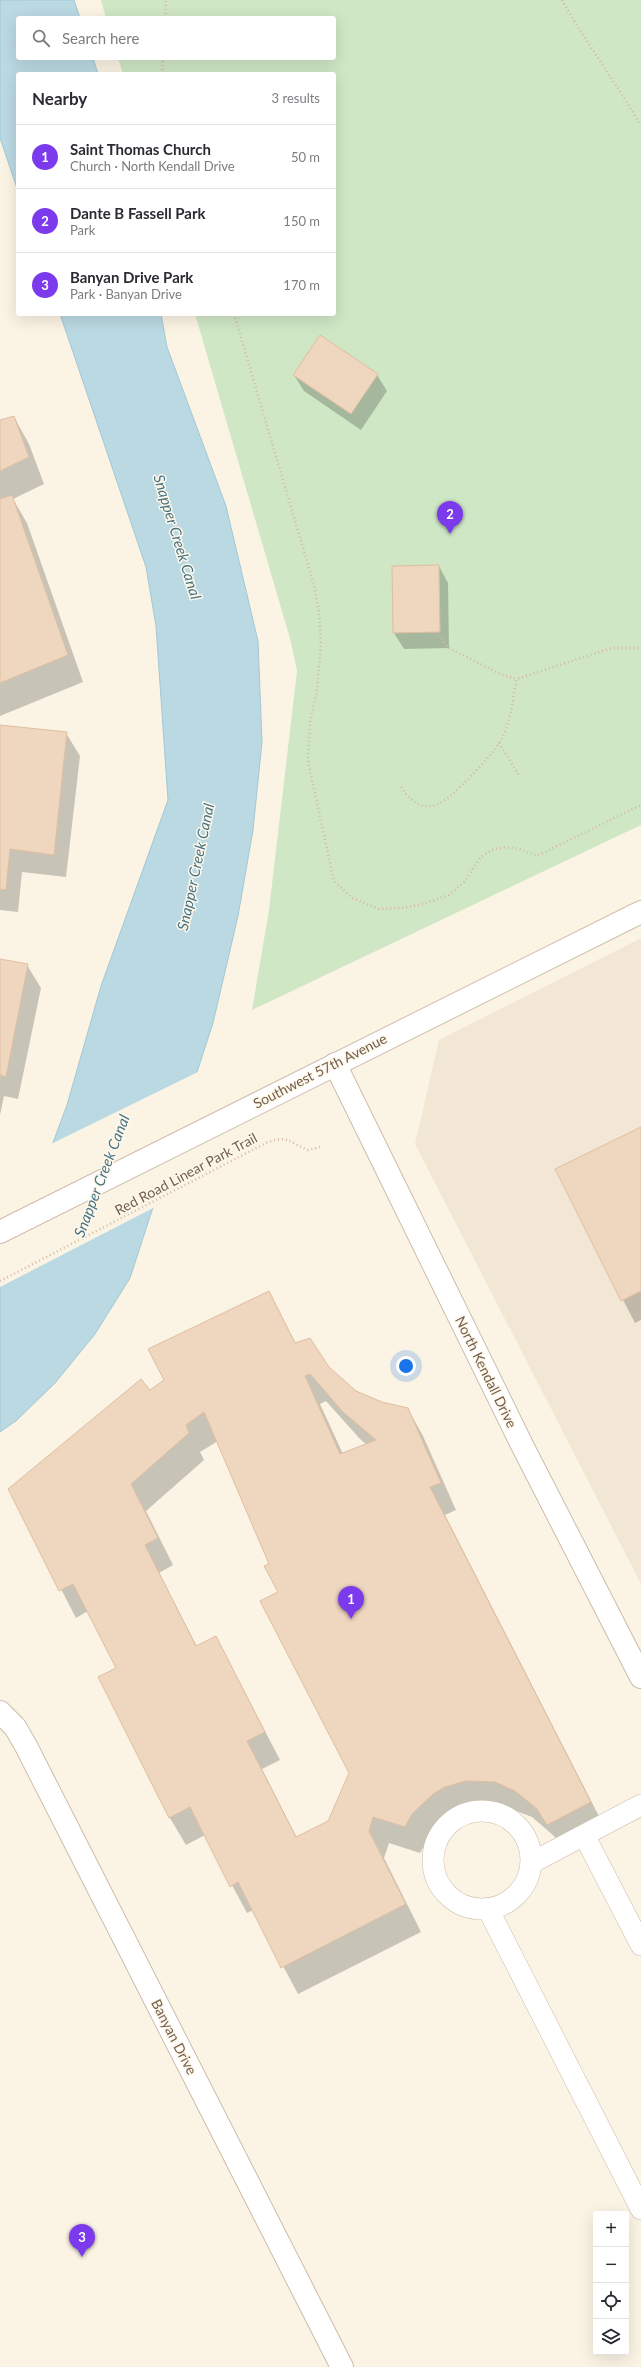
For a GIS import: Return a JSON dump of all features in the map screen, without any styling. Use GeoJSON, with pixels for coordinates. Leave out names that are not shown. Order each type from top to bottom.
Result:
{"type":"FeatureCollection","features":[{"type":"Feature","properties":{"kind":"street","name":"Southwest 57th Avenue"},"geometry":{"type":"LineString","coordinates":[[0,1232],[641,912]]}},
{"type":"Feature","properties":{"kind":"street","name":"North Kendall Drive"},"geometry":{"type":"LineString","coordinates":[[335,1064],[523,1447],[641,1677]]}},
{"type":"Feature","properties":{"kind":"street","name":"Banyan Drive"},"geometry":{"type":"LineString","coordinates":[[0,1712],[15,1727],[26,1746],[342,2367]]}},
{"type":"Feature","properties":{"kind":"lane"},"geometry":{"type":"LineString","coordinates":[[531,1863],[641,1805]]}},
{"type":"Feature","properties":{"kind":"lane"},"geometry":{"type":"LineString","coordinates":[[476,1811],[493,1812],[509,1819],[521,1830],[529,1846],[531,1863],[529,1877],[522,1889],[513,1899],[501,1906],[488,1909],[471,1908],[455,1901],[442,1889],[435,1874],[433,1857],[437,1840],[446,1826],[460,1816],[476,1811]]}},
{"type":"Feature","properties":{"kind":"lane"},"geometry":{"type":"LineString","coordinates":[[584,1835],[641,1945]]}},
{"type":"Feature","properties":{"kind":"lane"},"geometry":{"type":"LineString","coordinates":[[488,1909],[641,2208]]}},
{"type":"Feature","properties":{"kind":"path"},"geometry":{"type":"LineString","coordinates":[[165,16],[166,0]]}},
{"type":"Feature","properties":{"kind":"path"},"geometry":{"type":"LineString","coordinates":[[562,0],[581,35],[618,87],[641,126]]}},
{"type":"Feature","properties":{"kind":"path"},"geometry":{"type":"LineString","coordinates":[[162,72],[163,60]]}},
{"type":"Feature","properties":{"kind":"path"},"geometry":{"type":"LineString","coordinates":[[235,316],[314,585],[320,612],[320,661],[310,721],[308,761],[334,881],[352,898],[379,909],[420,905],[449,894],[464,882],[481,857],[492,850],[505,847],[519,849],[537,856],[641,805]]}},
{"type":"Feature","properties":{"kind":"path"},"geometry":{"type":"LineString","coordinates":[[437,632],[447,647],[500,674],[517,679],[602,651],[614,648],[641,648]]}},
{"type":"Feature","properties":{"kind":"path"},"geometry":{"type":"LineString","coordinates":[[401,787],[416,802],[432,806],[451,797],[499,743],[508,718],[517,679]]}},
{"type":"Feature","properties":{"kind":"path"},"geometry":{"type":"LineString","coordinates":[[499,743],[520,777]]}},
{"type":"Feature","properties":{"kind":"path","name":"Red Road Linear Park Trail"},"geometry":{"type":"LineString","coordinates":[[0,1282],[280,1138],[291,1140],[308,1150],[320,1147]]}},
{"type":"Feature","properties":{"kind":"shaded area"},"geometry":{"type":"Polygon","coordinates":[[[641,938],[641,1584],[415,1144],[439,1040],[641,938]]]}},
{"type":"Feature","properties":{"kind":"green space"},"geometry":{"type":"Polygon","coordinates":[[[101,0],[641,0],[641,825],[252,1010],[269,910],[297,671],[291,642],[196,316],[336,316],[336,72],[122,72],[119,60],[336,60],[336,16],[105,16],[101,0]]]}},
{"type":"Feature","properties":{"kind":"water"},"geometry":{"type":"Polygon","coordinates":[[[0,0],[74,0],[79,16],[16,16],[16,60],[94,60],[97,72],[16,72],[16,185],[0,138],[0,0]]]}},
{"type":"Feature","properties":{"kind":"water","name":"Snapper Creek Canal"},"geometry":{"type":"Polygon","coordinates":[[[61,316],[161,316],[167,347],[226,506],[258,641],[262,742],[253,830],[238,916],[213,1023],[130,1278],[95,1334],[55,1383],[17,1420],[0,1432],[0,1285],[67,1105],[101,986],[168,800],[156,626],[146,567],[61,316]]]}},
{"type":"Feature","properties":{"kind":"pier"},"geometry":{"type":"Polygon","coordinates":[[[200,1071],[155,1207],[0,1287],[0,1280],[51,1144],[200,1071]]]}},
{"type":"Feature","properties":{"kind":"building"},"geometry":{"type":"Polygon","coordinates":[[[320,335],[378,374],[351,414],[293,375],[320,335]]]}},
{"type":"Feature","properties":{"kind":"building"},"geometry":{"type":"Polygon","coordinates":[[[14,416],[29,457],[0,471],[0,420],[14,416]]]}},
{"type":"Feature","properties":{"kind":"building"},"geometry":{"type":"Polygon","coordinates":[[[12,495],[68,655],[0,683],[0,499],[12,495]]]}},
{"type":"Feature","properties":{"kind":"building"},"geometry":{"type":"Polygon","coordinates":[[[439,565],[440,632],[393,633],[392,566],[439,565]]]}},
{"type":"Feature","properties":{"kind":"building"},"geometry":{"type":"Polygon","coordinates":[[[0,725],[67,732],[54,855],[10,849],[6,890],[0,889],[0,725]]]}},
{"type":"Feature","properties":{"kind":"building"},"geometry":{"type":"Polygon","coordinates":[[[0,959],[28,964],[6,1077],[0,1075],[0,959]]]}},
{"type":"Feature","properties":{"kind":"building"},"geometry":{"type":"Polygon","coordinates":[[[641,1127],[641,1291],[621,1301],[555,1169],[641,1127]]]}},
{"type":"Feature","properties":{"kind":"building"},"geometry":{"type":"Polygon","coordinates":[[[269,1291],[295,1343],[310,1338],[329,1367],[356,1391],[382,1402],[408,1408],[441,1483],[430,1487],[591,1802],[547,1825],[537,1809],[515,1791],[495,1782],[466,1781],[445,1787],[433,1794],[412,1814],[405,1827],[373,1817],[369,1831],[406,1904],[281,1968],[238,1882],[230,1887],[190,1807],[169,1818],[98,1677],[116,1668],[73,1584],[59,1591],[8,1489],[141,1379],[150,1390],[164,1380],[148,1349],[269,1291]],[[310,1374],[305,1376],[340,1454],[376,1440],[343,1412],[310,1374]],[[204,1412],[186,1425],[189,1433],[131,1484],[158,1538],[145,1545],[196,1646],[216,1636],[265,1732],[247,1741],[296,1837],[328,1821],[349,1773],[260,1601],[278,1592],[264,1566],[269,1564],[204,1412]]]}},
{"type":"Feature","properties":{"kind":"place","name":"Dante B Fassell Park"},"geometry":{"type":"Point","coordinates":[450,534]}},
{"type":"Feature","properties":{"kind":"place","name":"Saint Thomas Church"},"geometry":{"type":"Point","coordinates":[351,1619]}},
{"type":"Feature","properties":{"kind":"place","name":"Banyan Drive Park"},"geometry":{"type":"Point","coordinates":[82,2257]}}]}
